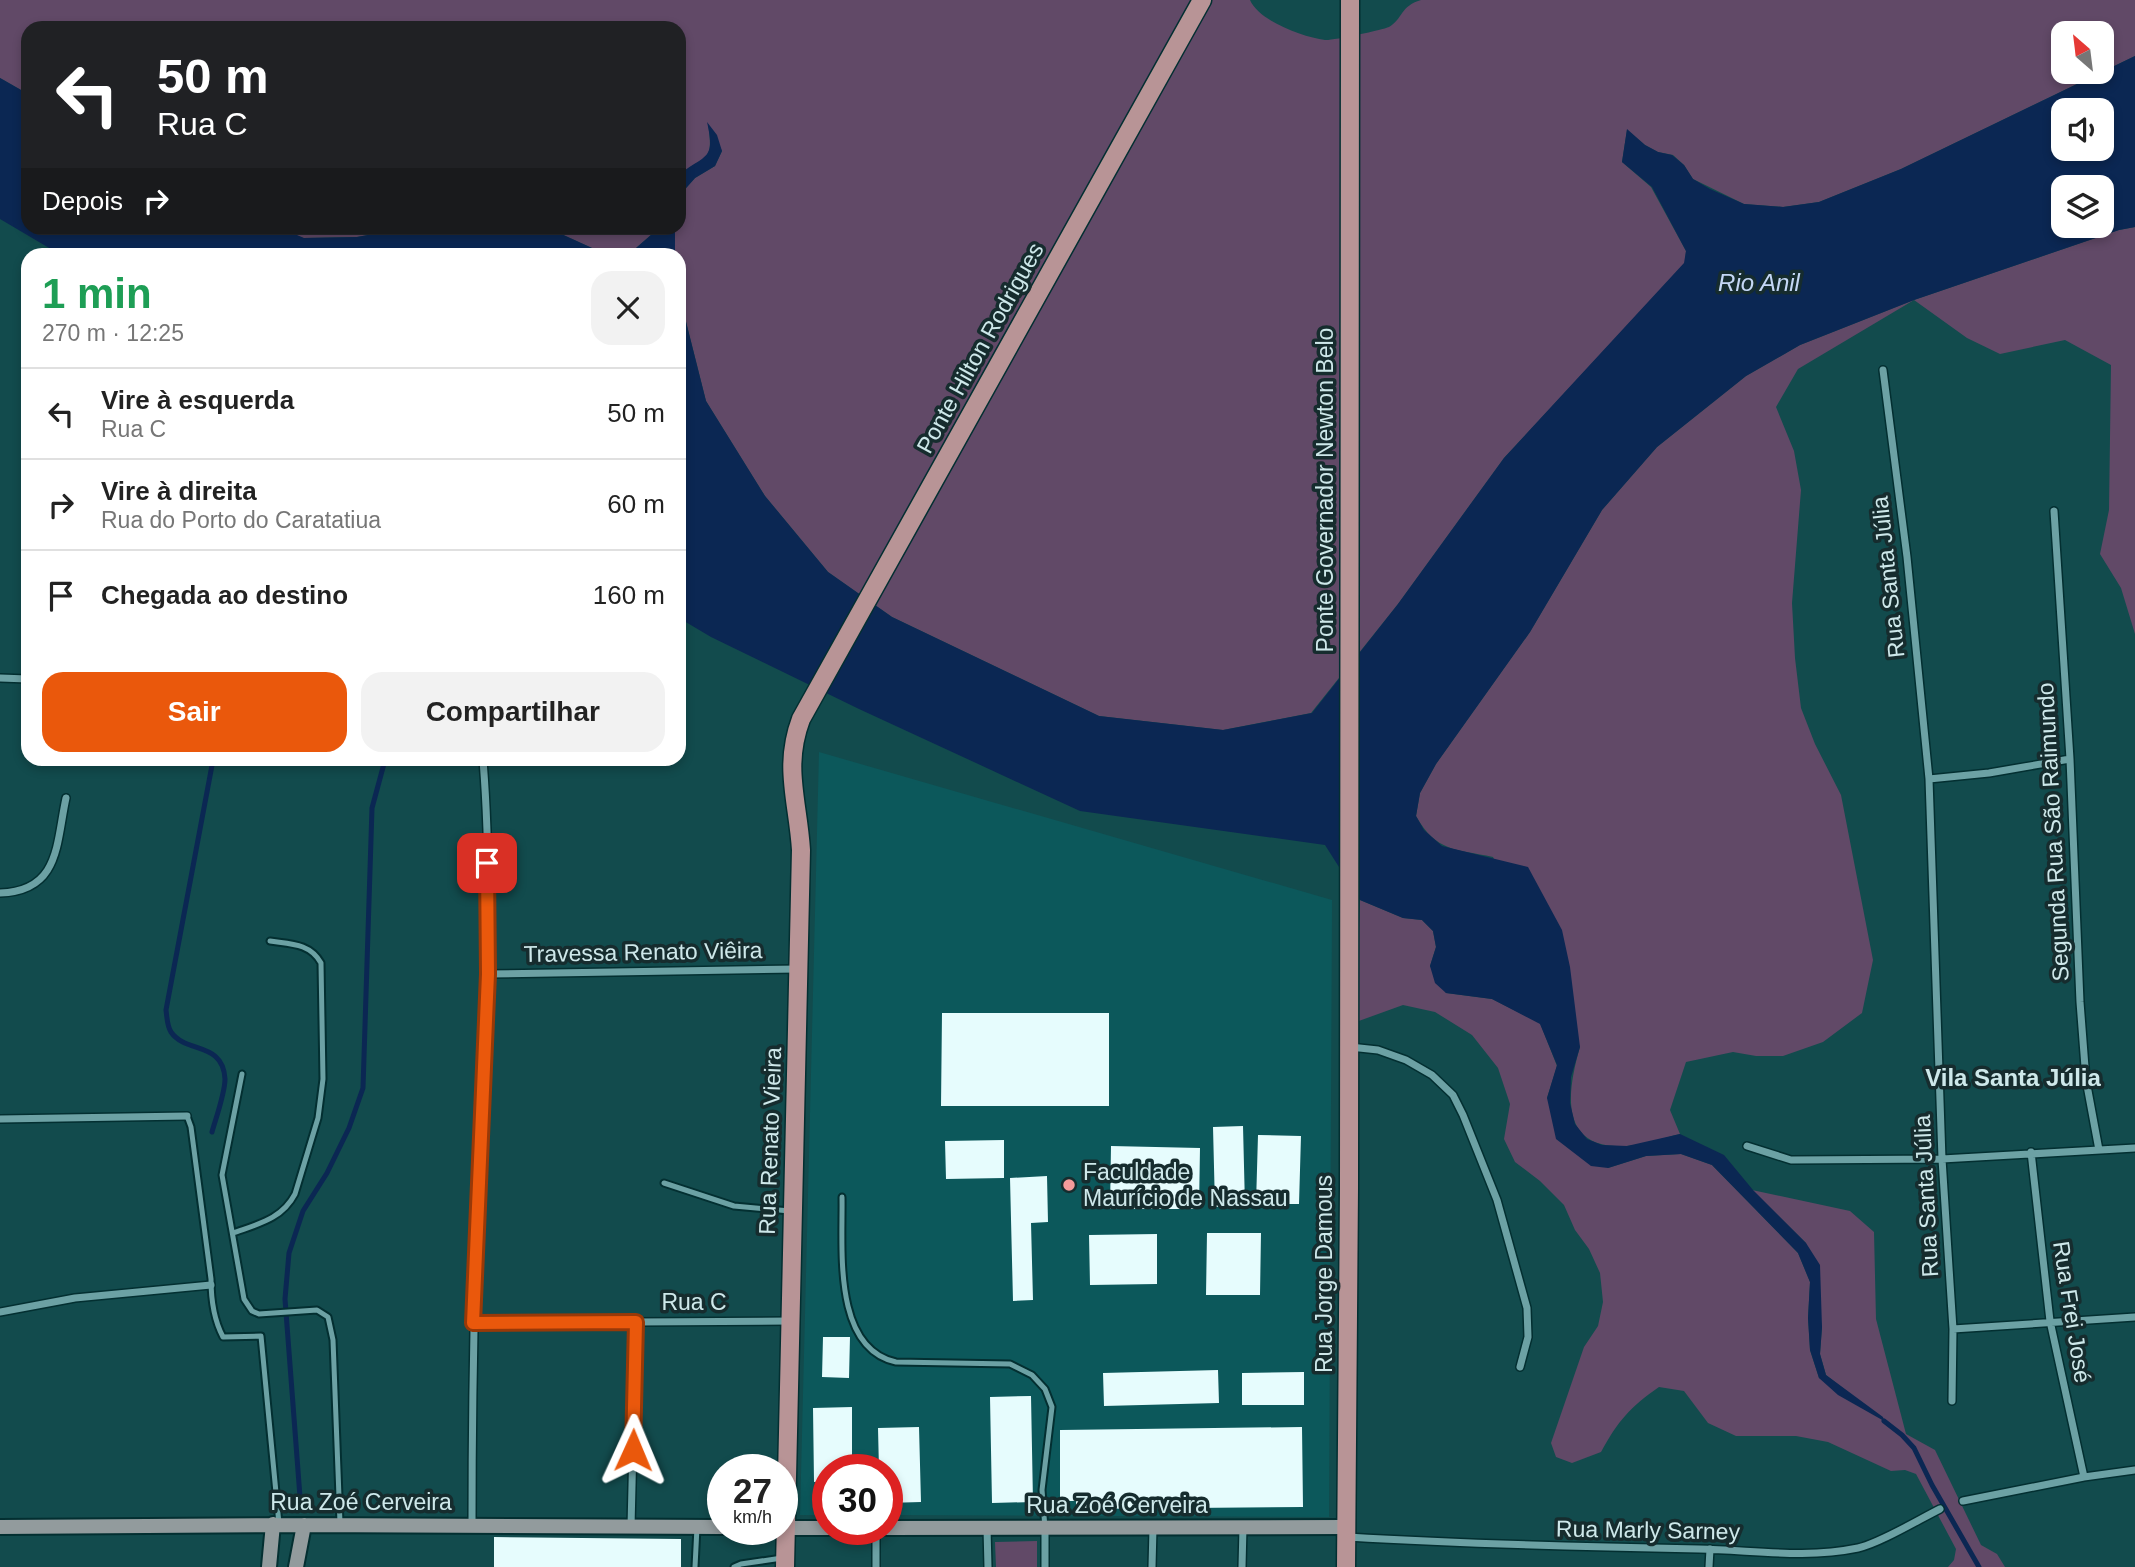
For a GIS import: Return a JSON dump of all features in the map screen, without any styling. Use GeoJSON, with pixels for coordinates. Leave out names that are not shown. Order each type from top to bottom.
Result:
{"type":"FeatureCollection","features":[{"type":"Feature","properties":{"kind":"main road","name":"Ponte Hilton Rodrigues"},"geometry":{"type":"LineString","coordinates":[[801,719],[1202,0]]}},
{"type":"Feature","properties":{"kind":"main road","name":"Ponte Governador Newton Belo"},"geometry":{"type":"LineString","coordinates":[[1349,981],[1350,0]]}},
{"type":"Feature","properties":{"kind":"main road","name":"Rua Renato Vieira"},"geometry":{"type":"LineString","coordinates":[[786,1454],[802,850],[791,763],[793,740],[801,719]]}},
{"type":"Feature","properties":{"kind":"main road","name":"Rua Jorge Damous"},"geometry":{"type":"LineString","coordinates":[[1346,1567],[1349,981]]}},
{"type":"Feature","properties":{"kind":"street","name":"Rua Santa Júlia"},"geometry":{"type":"LineString","coordinates":[[1883,370],[1907,557],[1929,779],[1942,1159],[1953,1329],[1952,1401]]}},
{"type":"Feature","properties":{"kind":"street","name":"Segunda Rua São Raimundo"},"geometry":{"type":"LineString","coordinates":[[2054,511],[2070,759],[2080,1002],[2086,1080],[2099,1150]]}},
{"type":"Feature","properties":{"kind":"street"},"geometry":{"type":"LineString","coordinates":[[0,678],[21,679]]}},
{"type":"Feature","properties":{"kind":"street"},"geometry":{"type":"LineString","coordinates":[[1929,779],[1989,773],[2070,759]]}},
{"type":"Feature","properties":{"kind":"street"},"geometry":{"type":"LineString","coordinates":[[472,1526],[473,1323],[488,974],[484,766]]}},
{"type":"Feature","properties":{"kind":"street"},"geometry":{"type":"LineString","coordinates":[[0,893],[29,889],[46,875],[66,798]]}},
{"type":"Feature","properties":{"kind":"street","name":"Travessa Renato Viêira"},"geometry":{"type":"LineString","coordinates":[[488,974],[800,969]]}},
{"type":"Feature","properties":{"kind":"street"},"geometry":{"type":"LineString","coordinates":[[1349,1047],[1378,1050],[1406,1060],[1432,1075],[1453,1096],[1464,1115],[1497,1200],[1527,1308],[1528,1337],[1520,1367]]}},
{"type":"Feature","properties":{"kind":"street"},"geometry":{"type":"LineString","coordinates":[[0,1119],[187,1116]]}},
{"type":"Feature","properties":{"kind":"street"},"geometry":{"type":"LineString","coordinates":[[1747,1146],[1791,1160],[1942,1159],[2135,1148]]}},
{"type":"Feature","properties":{"kind":"street","name":"Rua Frei José"},"geometry":{"type":"LineString","coordinates":[[2031,1152],[2050,1321],[2084,1476]]}},
{"type":"Feature","properties":{"kind":"street"},"geometry":{"type":"LineString","coordinates":[[0,1312],[75,1298],[211,1285]]}},
{"type":"Feature","properties":{"kind":"street"},"geometry":{"type":"LineString","coordinates":[[1953,1329],[2135,1317]]}},
{"type":"Feature","properties":{"kind":"street","name":"Rua C"},"geometry":{"type":"LineString","coordinates":[[473,1323],[790,1321]]}},
{"type":"Feature","properties":{"kind":"street"},"geometry":{"type":"LineString","coordinates":[[631,1527],[636,1322]]}},
{"type":"Feature","properties":{"kind":"street"},"geometry":{"type":"LineString","coordinates":[[1963,1502],[2084,1476],[2135,1470]]}},
{"type":"Feature","properties":{"kind":"street","name":"Rua Marly Sarney"},"geometry":{"type":"LineString","coordinates":[[1346,1532],[1490,1545],[1830,1553],[1862,1547],[1940,1510]]}},
{"type":"Feature","properties":{"kind":"street"},"geometry":{"type":"LineString","coordinates":[[269,1567],[276,1524]]}},
{"type":"Feature","properties":{"kind":"street","name":"Rua Zoé Cerveira"},"geometry":{"type":"LineString","coordinates":[[0,1527],[276,1524],[707,1527]]}},
{"type":"Feature","properties":{"kind":"street"},"geometry":{"type":"LineString","coordinates":[[296,1567],[304,1524]]}},
{"type":"Feature","properties":{"kind":"street"},"geometry":{"type":"LineString","coordinates":[[1242,1567],[1243,1527]]}},
{"type":"Feature","properties":{"kind":"street","name":"Rua Zoé Cerveira"},"geometry":{"type":"LineString","coordinates":[[903,1528],[1243,1527],[1346,1532]]}},
{"type":"Feature","properties":{"kind":"street"},"geometry":{"type":"LineString","coordinates":[[987,1528],[988,1567]]}},
{"type":"Feature","properties":{"kind":"street"},"geometry":{"type":"LineString","coordinates":[[1045,1528],[1045,1567]]}},
{"type":"Feature","properties":{"kind":"street"},"geometry":{"type":"LineString","coordinates":[[1152,1567],[1153,1528]]}},
{"type":"Feature","properties":{"kind":"street"},"geometry":{"type":"LineString","coordinates":[[876,1545],[876,1567]]}},
{"type":"Feature","properties":{"kind":"street"},"geometry":{"type":"LineString","coordinates":[[1709,1567],[1710,1549]]}},
{"type":"Feature","properties":{"kind":"lane"},"geometry":{"type":"LineString","coordinates":[[233,1233],[269,1220],[289,1206],[318,1118],[322,1092],[321,963],[316,953],[306,947],[270,941]]}},
{"type":"Feature","properties":{"kind":"lane"},"geometry":{"type":"LineString","coordinates":[[242,1074],[222,1175],[247,1304],[252,1311],[259,1314],[317,1310],[328,1317],[332,1327],[340,1525]]}},
{"type":"Feature","properties":{"kind":"lane"},"geometry":{"type":"LineString","coordinates":[[187,1116],[191,1127],[218,1329],[223,1337],[261,1336],[276,1524]]}},
{"type":"Feature","properties":{"kind":"lane"},"geometry":{"type":"LineString","coordinates":[[664,1182],[734,1206],[793,1211]]}},
{"type":"Feature","properties":{"kind":"lane"},"geometry":{"type":"LineString","coordinates":[[842,1197],[845,1302],[860,1337],[873,1352],[884,1360],[896,1362],[1010,1364],[1032,1375],[1045,1389],[1052,1407],[1042,1490],[1045,1528]]}},
{"type":"Feature","properties":{"kind":"lane"},"geometry":{"type":"LineString","coordinates":[[695,1567],[696,1527]]}},
{"type":"Feature","properties":{"kind":"lane"},"geometry":{"type":"LineString","coordinates":[[734,1567],[741,1564],[785,1562]]}},
{"type":"Feature","properties":{"kind":"shaded area"},"geometry":{"type":"Polygon","coordinates":[[[0,0],[1250,0],[1262,15],[1272,21],[1294,32],[1325,40],[1389,27],[1405,9],[1421,0],[2135,0],[2135,56],[2114,66],[2114,21],[2051,21],[2051,84],[2077,84],[1901,169],[1819,202],[1783,207],[1744,204],[1693,179],[1673,155],[1658,152],[1645,145],[1627,130],[1622,162],[1651,187],[1686,251],[1685,263],[1504,458],[1398,604],[1311,713],[1223,730],[1099,716],[892,617],[828,572],[765,496],[706,401],[686,322],[686,248],[675,248],[675,235],[686,235],[686,188],[695,178],[715,166],[722,151],[708,124],[710,146],[706,157],[686,170],[686,21],[21,21],[21,90],[0,78],[0,0]]]}},
{"type":"Feature","properties":{"kind":"shaded area"},"geometry":{"type":"Polygon","coordinates":[[[2135,227],[2135,634],[2121,588],[2100,554],[2109,510],[2111,365],[2065,340],[2000,354],[1967,338],[1914,300],[2096,238],[2114,238],[2114,232],[2135,227]]]}},
{"type":"Feature","properties":{"kind":"shaded area"},"geometry":{"type":"Polygon","coordinates":[[[296,235],[368,235],[357,237],[303,238],[296,235]]]}},
{"type":"Feature","properties":{"kind":"shaded area"},"geometry":{"type":"Polygon","coordinates":[[[563,235],[651,235],[636,248],[592,248],[563,235]]]}},
{"type":"Feature","properties":{"kind":"shaded area"},"geometry":{"type":"Polygon","coordinates":[[[1914,300],[1798,369],[1776,407],[1794,451],[1801,490],[1792,603],[1801,708],[1815,744],[1841,795],[1873,960],[1862,1013],[1823,1042],[1783,1056],[1756,1056],[1733,1052],[1686,1062],[1670,1110],[1680,1134],[1626,1146],[1604,1145],[1588,1139],[1578,1128],[1571,1099],[1580,1047],[1493,857],[1448,847],[1431,836],[1416,816],[1420,793],[1436,764],[1530,632],[1602,510],[1657,447],[1746,376],[1800,345],[1914,300]]]}},
{"type":"Feature","properties":{"kind":"shaded area","name":"Faculdade Maurício de Nassau"},"geometry":{"type":"Polygon","coordinates":[[[819,752],[1332,900],[1329,1517],[903,1515],[903,1454],[812,1454],[812,1515],[800,1515],[819,752]]]}},
{"type":"Feature","properties":{"kind":"shaded area"},"geometry":{"type":"Polygon","coordinates":[[[1360,900],[1403,918],[1422,920],[1433,931],[1436,947],[1430,966],[1446,993],[1492,999],[1540,1023],[1557,1066],[1547,1098],[1608,1168],[1646,1156],[1681,1154],[1712,1165],[1798,1253],[1810,1282],[1810,1350],[1819,1378],[1848,1392],[1826,1375],[1820,1354],[1822,1327],[1806,1243],[1752,1190],[1850,1211],[1874,1232],[1876,1319],[1906,1434],[1935,1450],[1981,1545],[1997,1554],[2005,1567],[1948,1567],[1954,1560],[1956,1549],[1916,1474],[1905,1470],[1891,1471],[1828,1442],[1796,1436],[1736,1436],[1708,1423],[1684,1391],[1659,1387],[1649,1394],[1626,1415],[1601,1452],[1572,1463],[1556,1457],[1551,1443],[1584,1347],[1598,1326],[1603,1302],[1600,1273],[1564,1205],[1540,1181],[1515,1162],[1504,1139],[1510,1104],[1498,1068],[1472,1035],[1435,1012],[1403,1005],[1356,1022],[1360,900]]]}},
{"type":"Feature","properties":{"kind":"shaded area"},"geometry":{"type":"Polygon","coordinates":[[[1037,1541],[1037,1567],[996,1567],[995,1542],[1037,1541]]]}},
{"type":"Feature","properties":{"kind":"water","name":"Rio Anil"},"geometry":{"type":"Polygon","coordinates":[[[2135,56],[2135,227],[2114,232],[2114,175],[2051,175],[2051,238],[2096,238],[1914,300],[1800,345],[1746,376],[1657,447],[1602,510],[1530,632],[1436,764],[1420,793],[1416,816],[1424,830],[1442,846],[1528,867],[1562,930],[1570,967],[1580,1047],[1571,1077],[1570,1103],[1575,1124],[1587,1139],[1602,1145],[1627,1146],[1680,1134],[1724,1155],[1753,1190],[1806,1243],[1820,1265],[1820,1354],[1826,1375],[1883,1417],[1884,1421],[1838,1395],[1819,1378],[1810,1350],[1810,1282],[1798,1253],[1712,1165],[1681,1154],[1646,1156],[1608,1168],[1591,1166],[1556,1139],[1547,1098],[1557,1065],[1540,1024],[1492,999],[1446,993],[1435,983],[1430,966],[1436,947],[1433,931],[1422,920],[1403,918],[1360,900],[1325,845],[1080,811],[859,709],[686,622],[686,322],[706,401],[765,496],[828,572],[892,617],[1099,716],[1223,730],[1312,713],[1398,604],[1504,458],[1684,263],[1686,251],[1652,187],[1622,162],[1627,129],[1645,145],[1672,155],[1684,165],[1693,179],[1710,189],[1744,204],[1783,207],[1819,202],[1901,169],[2077,84],[2114,84],[2114,66],[2135,56]]]}},
{"type":"Feature","properties":{"kind":"water"},"geometry":{"type":"Polygon","coordinates":[[[0,78],[21,90],[21,231],[0,219],[0,78]]]}},
{"type":"Feature","properties":{"kind":"water"},"geometry":{"type":"Polygon","coordinates":[[[707,122],[717,135],[722,151],[715,166],[695,178],[686,188],[686,170],[706,155],[710,144],[707,122]]]}},
{"type":"Feature","properties":{"kind":"water"},"geometry":{"type":"Polygon","coordinates":[[[27,235],[297,235],[304,238],[368,235],[563,235],[592,248],[49,248],[27,235]]]}},
{"type":"Feature","properties":{"kind":"water"},"geometry":{"type":"Polygon","coordinates":[[[651,235],[675,235],[675,248],[636,248],[651,235]]]}},
{"type":"Feature","properties":{"kind":"building"},"geometry":{"type":"Polygon","coordinates":[[[942,1013],[1109,1013],[1109,1106],[941,1106],[942,1013]]]}},
{"type":"Feature","properties":{"kind":"building"},"geometry":{"type":"Polygon","coordinates":[[[1243,1126],[1245,1206],[1215,1207],[1213,1127],[1243,1126]]]}},
{"type":"Feature","properties":{"kind":"building"},"geometry":{"type":"Polygon","coordinates":[[[1258,1135],[1301,1136],[1299,1204],[1256,1204],[1258,1135]]]}},
{"type":"Feature","properties":{"kind":"building"},"geometry":{"type":"Polygon","coordinates":[[[1004,1140],[1004,1178],[946,1179],[945,1141],[1004,1140]]]}},
{"type":"Feature","properties":{"kind":"building"},"geometry":{"type":"Polygon","coordinates":[[[1111,1146],[1200,1148],[1199,1209],[1110,1209],[1111,1146]]]}},
{"type":"Feature","properties":{"kind":"building"},"geometry":{"type":"Polygon","coordinates":[[[1047,1176],[1048,1222],[1031,1223],[1033,1300],[1013,1301],[1010,1178],[1047,1176]]]}},
{"type":"Feature","properties":{"kind":"building"},"geometry":{"type":"Polygon","coordinates":[[[1207,1233],[1261,1233],[1260,1295],[1206,1295],[1207,1233]]]}},
{"type":"Feature","properties":{"kind":"building"},"geometry":{"type":"Polygon","coordinates":[[[1157,1234],[1157,1284],[1090,1285],[1089,1235],[1157,1234]]]}},
{"type":"Feature","properties":{"kind":"building"},"geometry":{"type":"Polygon","coordinates":[[[823,1337],[850,1337],[849,1378],[822,1377],[823,1337]]]}},
{"type":"Feature","properties":{"kind":"building"},"geometry":{"type":"Polygon","coordinates":[[[1218,1370],[1219,1403],[1104,1406],[1103,1373],[1218,1370]]]}},
{"type":"Feature","properties":{"kind":"building"},"geometry":{"type":"Polygon","coordinates":[[[1304,1372],[1304,1405],[1242,1405],[1242,1373],[1304,1372]]]}},
{"type":"Feature","properties":{"kind":"building"},"geometry":{"type":"Polygon","coordinates":[[[1031,1396],[1033,1502],[992,1503],[990,1397],[1031,1396]]]}},
{"type":"Feature","properties":{"kind":"building"},"geometry":{"type":"Polygon","coordinates":[[[852,1407],[852,1454],[814,1454],[813,1408],[852,1407]]]}},
{"type":"Feature","properties":{"kind":"building"},"geometry":{"type":"Polygon","coordinates":[[[919,1427],[921,1502],[903,1503],[903,1454],[879,1454],[878,1428],[919,1427]]]}},
{"type":"Feature","properties":{"kind":"building"},"geometry":{"type":"Polygon","coordinates":[[[1302,1427],[1303,1507],[1076,1509],[1076,1501],[1060,1501],[1060,1430],[1302,1427]]]}},
{"type":"Feature","properties":{"kind":"building"},"geometry":{"type":"Polygon","coordinates":[[[494,1537],[681,1539],[681,1567],[494,1567],[494,1537]]]}},
{"type":"Feature","properties":{"kind":"waterway"},"geometry":{"type":"LineString","coordinates":[[212,766],[166,1010],[170,1030],[178,1039],[211,1053],[223,1067],[225,1085],[212,1132]]}},
{"type":"Feature","properties":{"kind":"waterway"},"geometry":{"type":"LineString","coordinates":[[300,1497],[285,1299],[289,1253],[303,1211],[327,1173],[349,1128],[363,1088],[372,808],[383,766]]}},
{"type":"Feature","properties":{"kind":"waterway"},"geometry":{"type":"LineString","coordinates":[[1884,1421],[1914,1448],[1979,1567]]}},
{"type":"Feature","properties":{"kind":"place","name":"Faculdade Maurício de Nassau"},"geometry":{"type":"Point","coordinates":[1069,1185]}},
{"type":"Feature","properties":{"kind":"district","name":"Vila Santa Júlia"},"geometry":{"type":"Point","coordinates":[2013,1077]}},
{"type":"Feature","properties":{"kind":"route"},"geometry":{"type":"LineString","coordinates":[[487,863],[488,974],[473,1323],[636,1322],[633,1450]]}}]}
